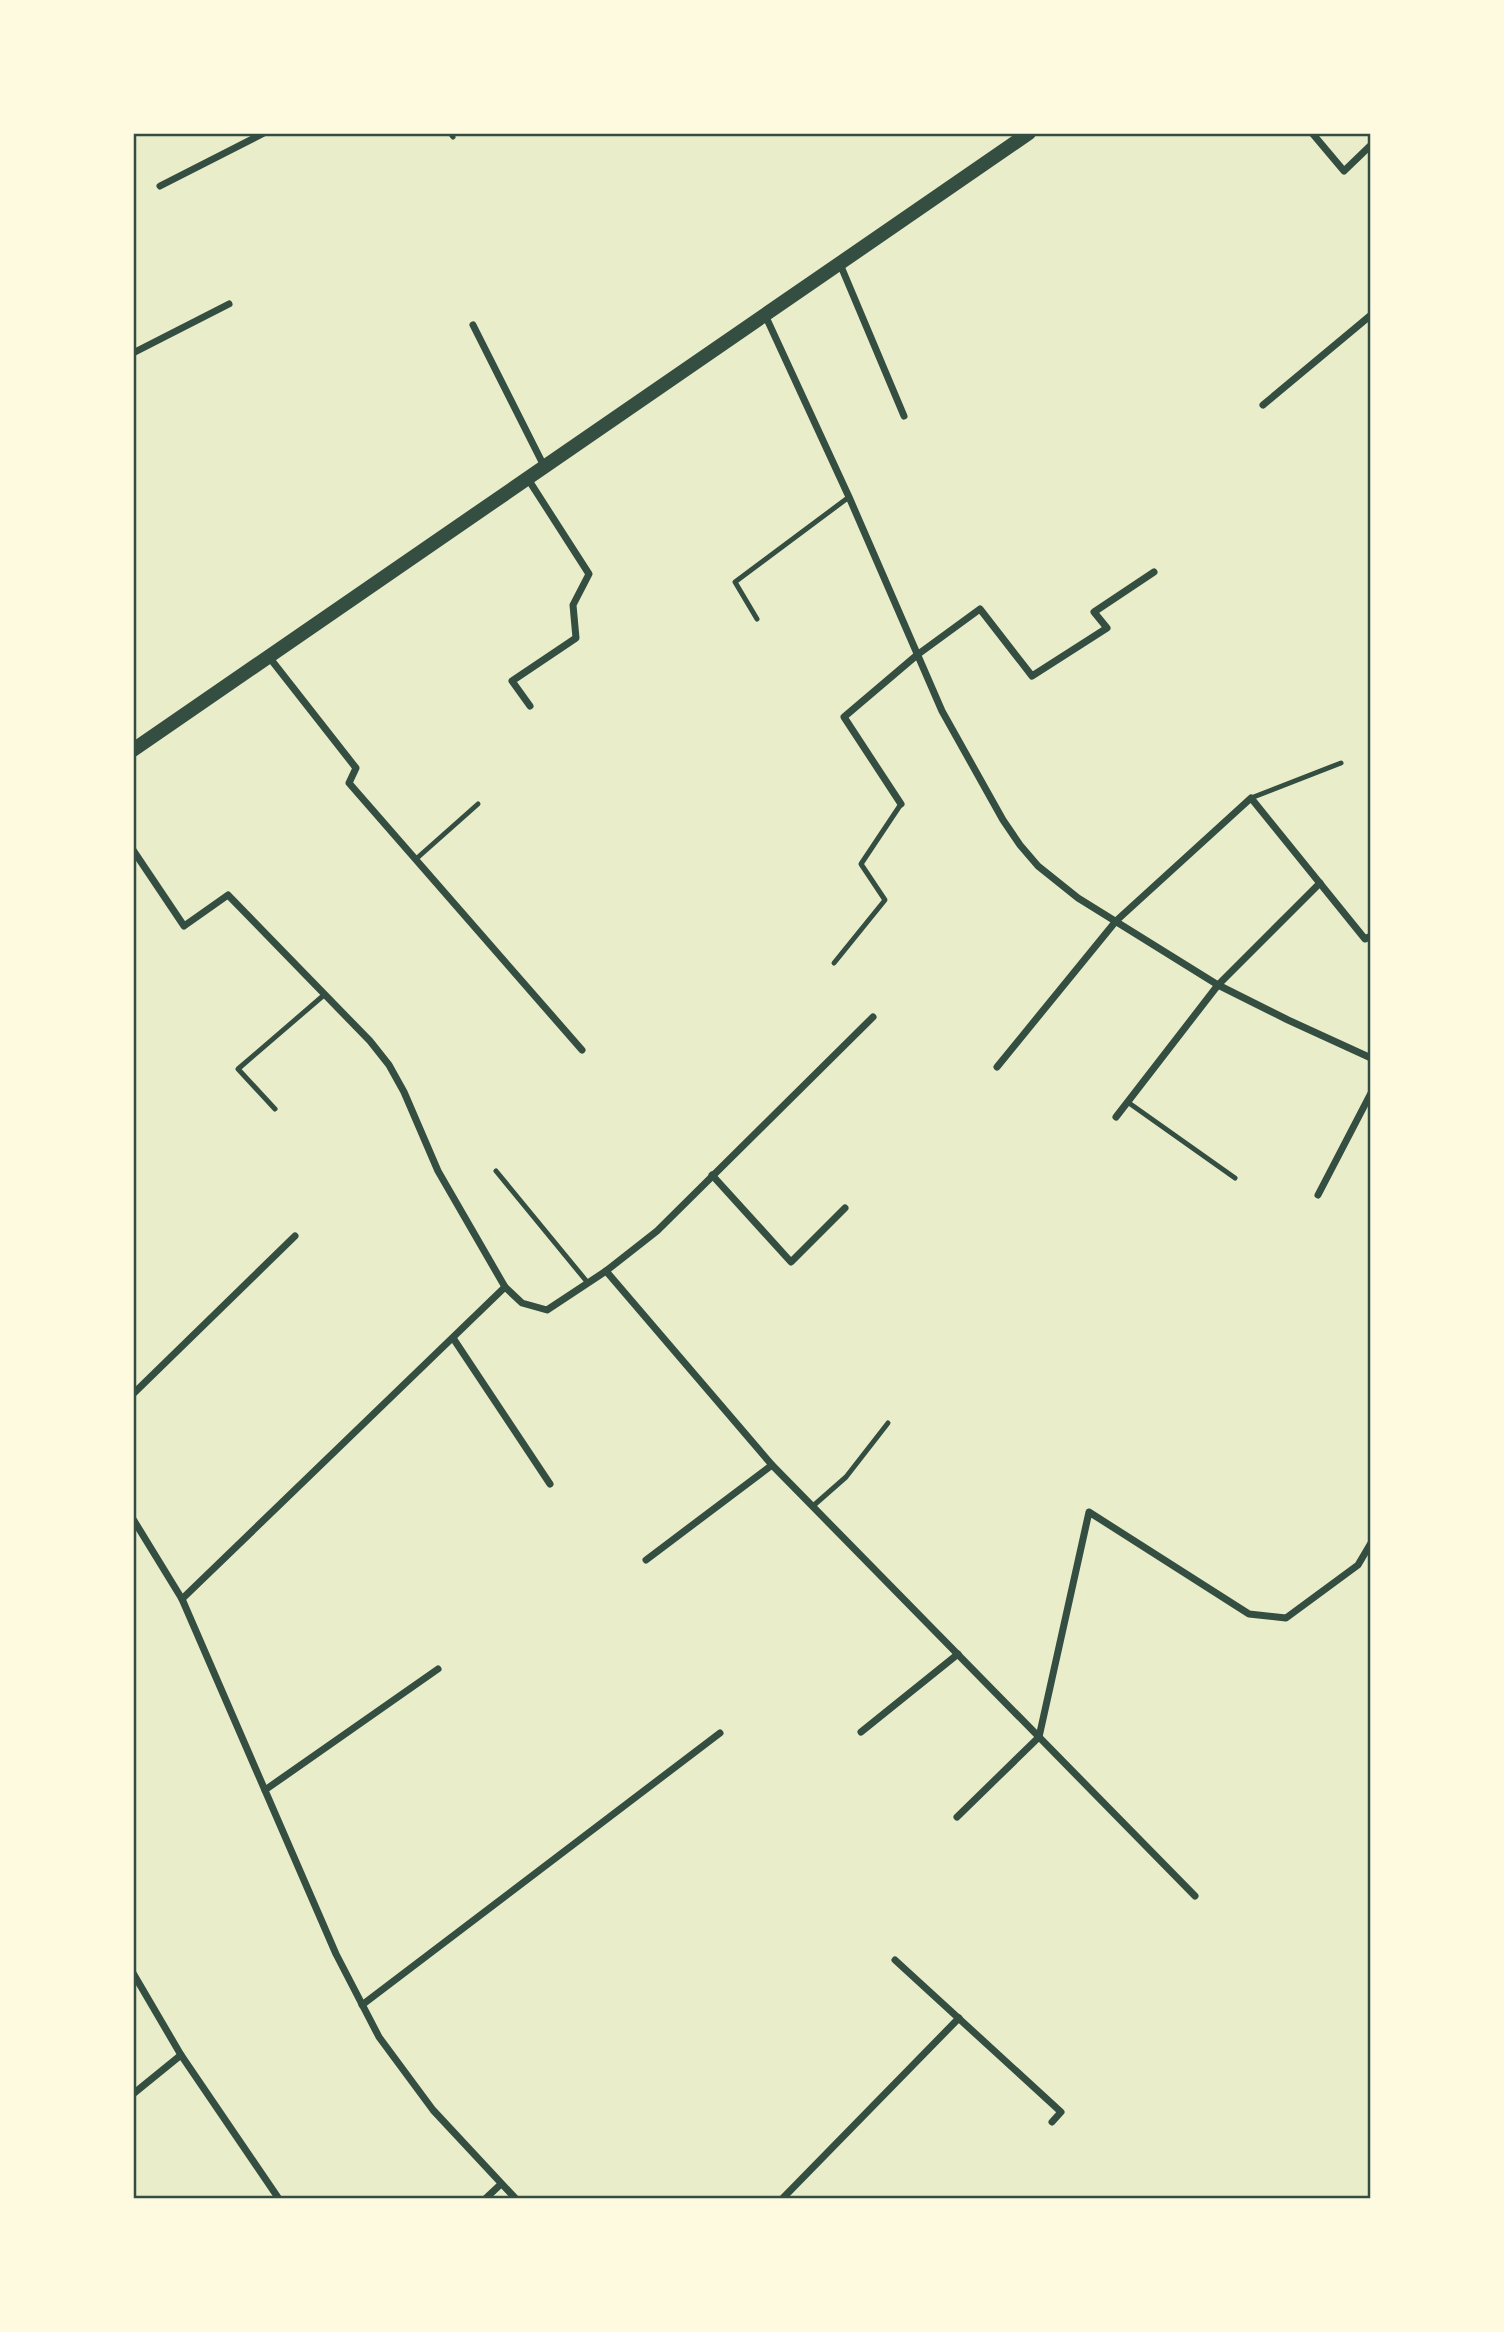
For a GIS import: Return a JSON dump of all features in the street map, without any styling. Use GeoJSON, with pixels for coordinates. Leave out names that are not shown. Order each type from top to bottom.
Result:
{"type":"FeatureCollection","features":[{"type":"Feature","properties":{"kind":"main road"},"geometry":{"type":"LineString","coordinates":[[133,750],[1029,133]]}},
{"type":"Feature","properties":{"kind":"street"},"geometry":{"type":"LineString","coordinates":[[160,186],[264,133]]}},
{"type":"Feature","properties":{"kind":"street"},"geometry":{"type":"LineString","coordinates":[[1312,133],[1344,171],[1371,145]]}},
{"type":"Feature","properties":{"kind":"street"},"geometry":{"type":"LineString","coordinates":[[839,264],[904,416]]}},
{"type":"Feature","properties":{"kind":"street"},"geometry":{"type":"LineString","coordinates":[[133,353],[229,304]]}},
{"type":"Feature","properties":{"kind":"street"},"geometry":{"type":"LineString","coordinates":[[765,315],[849,497],[942,711],[1003,820],[1020,845],[1057,882],[1218,985],[1371,1058]]}},
{"type":"Feature","properties":{"kind":"street"},"geometry":{"type":"LineString","coordinates":[[1263,405],[1371,315]]}},
{"type":"Feature","properties":{"kind":"street"},"geometry":{"type":"LineString","coordinates":[[473,325],[544,467]]}},
{"type":"Feature","properties":{"kind":"street"},"geometry":{"type":"LineString","coordinates":[[527,478],[589,574],[573,605],[576,638],[512,681],[530,706]]}},
{"type":"Feature","properties":{"kind":"street"},"geometry":{"type":"LineString","coordinates":[[901,804],[844,717],[917,654],[980,609],[1032,676],[1107,628],[1094,612],[1154,572]]}},
{"type":"Feature","properties":{"kind":"street"},"geometry":{"type":"LineString","coordinates":[[268,657],[356,768],[349,783],[582,1050]]}},
{"type":"Feature","properties":{"kind":"street"},"geometry":{"type":"LineString","coordinates":[[997,1067],[1116,921],[1251,798],[1365,939],[1371,936]]}},
{"type":"Feature","properties":{"kind":"street"},"geometry":{"type":"LineString","coordinates":[[133,850],[184,926],[228,895],[370,1041],[404,1092],[438,1171],[505,1287],[522,1303],[547,1310],[606,1271],[657,1231],[873,1017]]}},
{"type":"Feature","properties":{"kind":"street"},"geometry":{"type":"LineString","coordinates":[[1116,1117],[1218,985],[1320,883]]}},
{"type":"Feature","properties":{"kind":"street"},"geometry":{"type":"LineString","coordinates":[[1318,1195],[1371,1093]]}},
{"type":"Feature","properties":{"kind":"street"},"geometry":{"type":"LineString","coordinates":[[712,1175],[791,1262],[845,1208]]}},
{"type":"Feature","properties":{"kind":"street"},"geometry":{"type":"LineString","coordinates":[[133,1394],[295,1236]]}},
{"type":"Feature","properties":{"kind":"street"},"geometry":{"type":"LineString","coordinates":[[606,1271],[772,1465],[1195,1896]]}},
{"type":"Feature","properties":{"kind":"street"},"geometry":{"type":"LineString","coordinates":[[182,1600],[505,1287]]}},
{"type":"Feature","properties":{"kind":"street"},"geometry":{"type":"LineString","coordinates":[[453,1338],[550,1484]]}},
{"type":"Feature","properties":{"kind":"street"},"geometry":{"type":"LineString","coordinates":[[646,1560],[772,1465]]}},
{"type":"Feature","properties":{"kind":"street"},"geometry":{"type":"LineString","coordinates":[[957,1817],[1039,1737],[1088,1512],[1249,1614],[1286,1618],[1358,1565],[1371,1543]]}},
{"type":"Feature","properties":{"kind":"street"},"geometry":{"type":"LineString","coordinates":[[133,1519],[182,1600],[336,1954],[379,2037],[433,2110],[516,2199]]}},
{"type":"Feature","properties":{"kind":"street"},"geometry":{"type":"LineString","coordinates":[[861,1732],[958,1654]]}},
{"type":"Feature","properties":{"kind":"street"},"geometry":{"type":"LineString","coordinates":[[265,1790],[439,1669]]}},
{"type":"Feature","properties":{"kind":"street"},"geometry":{"type":"LineString","coordinates":[[362,2005],[720,1733]]}},
{"type":"Feature","properties":{"kind":"street"},"geometry":{"type":"LineString","coordinates":[[895,1960],[1061,2112],[1052,2123]]}},
{"type":"Feature","properties":{"kind":"street"},"geometry":{"type":"LineString","coordinates":[[133,1973],[181,2055],[278,2199]]}},
{"type":"Feature","properties":{"kind":"street"},"geometry":{"type":"LineString","coordinates":[[782,2199],[959,2018]]}},
{"type":"Feature","properties":{"kind":"street"},"geometry":{"type":"LineString","coordinates":[[133,2094],[181,2055]]}},
{"type":"Feature","properties":{"kind":"street"},"geometry":{"type":"LineString","coordinates":[[485,2199],[501,2184]]}},
{"type":"Feature","properties":{"kind":"lane"},"geometry":{"type":"LineString","coordinates":[[757,619],[735,582],[849,497]]}},
{"type":"Feature","properties":{"kind":"lane"},"geometry":{"type":"LineString","coordinates":[[1251,798],[1341,763]]}},
{"type":"Feature","properties":{"kind":"lane"},"geometry":{"type":"LineString","coordinates":[[416,859],[478,804]]}},
{"type":"Feature","properties":{"kind":"lane"},"geometry":{"type":"LineString","coordinates":[[834,963],[885,900],[861,864],[901,804]]}},
{"type":"Feature","properties":{"kind":"lane"},"geometry":{"type":"LineString","coordinates":[[275,1109],[237,1069],[324,995]]}},
{"type":"Feature","properties":{"kind":"lane"},"geometry":{"type":"LineString","coordinates":[[1129,1102],[1235,1178]]}},
{"type":"Feature","properties":{"kind":"lane"},"geometry":{"type":"LineString","coordinates":[[496,1171],[587,1283]]}},
{"type":"Feature","properties":{"kind":"lane"},"geometry":{"type":"LineString","coordinates":[[813,1506],[846,1477],[888,1423]]}}]}
